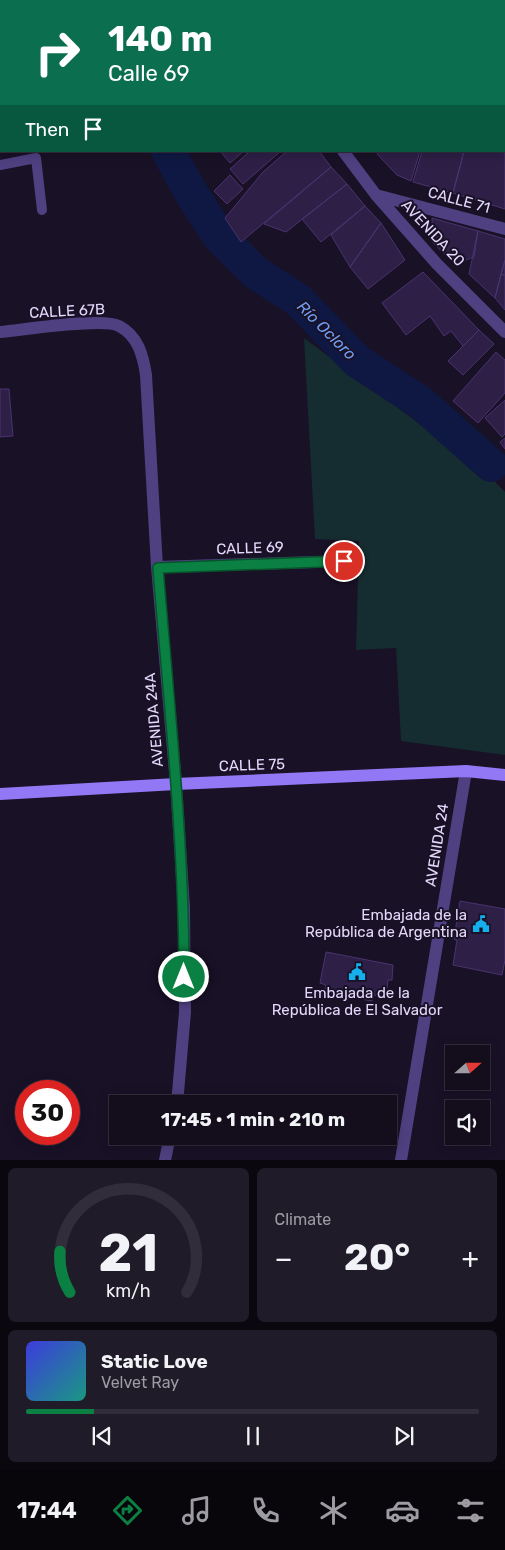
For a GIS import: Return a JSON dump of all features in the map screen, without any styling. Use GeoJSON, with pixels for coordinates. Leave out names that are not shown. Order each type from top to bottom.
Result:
{"type":"FeatureCollection","features":[{"type":"Feature","properties":{"kind":"street","name":"AVENIDA 20"},"geometry":{"type":"LineString","coordinates":[[344,152],[376,195],[437,264],[505,332]]}},
{"type":"Feature","properties":{"kind":"street","name":"CALLE 71"},"geometry":{"type":"LineString","coordinates":[[376,195],[505,229]]}},
{"type":"Feature","properties":{"kind":"street","name":"CALLE 67B"},"geometry":{"type":"LineString","coordinates":[[0,332],[97,322],[118,325],[133,336]]}},
{"type":"Feature","properties":{"kind":"street","name":"AVENIDA 24A"},"geometry":{"type":"LineString","coordinates":[[133,336],[143,354],[146,375],[158,568],[184,908],[185,1002],[178,1095]]}},
{"type":"Feature","properties":{"kind":"street","name":"CALLE 69"},"geometry":{"type":"LineString","coordinates":[[158,568],[344,561]]}},
{"type":"Feature","properties":{"kind":"street","name":"CALLE 75"},"geometry":{"type":"LineString","coordinates":[[0,794],[466,771],[505,775]]}},
{"type":"Feature","properties":{"kind":"street","name":"AVENIDA 24"},"geometry":{"type":"LineString","coordinates":[[401,1160],[466,771]]}},
{"type":"Feature","properties":{"kind":"street"},"geometry":{"type":"LineString","coordinates":[[165,1160],[168,1145]]}},
{"type":"Feature","properties":{"kind":"lane"},"geometry":{"type":"LineString","coordinates":[[0,165],[36,158],[42,210]]}},
{"type":"Feature","properties":{"kind":"green space"},"geometry":{"type":"Polygon","coordinates":[[[304,338],[487,474],[505,492],[505,755],[401,741],[396,648],[356,650],[359,541],[315,539],[304,338]]]}},
{"type":"Feature","properties":{"kind":"building"},"geometry":{"type":"Polygon","coordinates":[[[221,152],[243,152],[230,163],[221,152]]]}},
{"type":"Feature","properties":{"kind":"building"},"geometry":{"type":"Polygon","coordinates":[[[249,152],[280,152],[243,184],[230,169],[249,152]]]}},
{"type":"Feature","properties":{"kind":"building"},"geometry":{"type":"Polygon","coordinates":[[[286,152],[320,152],[331,167],[241,242],[225,218],[263,172],[286,152]]]}},
{"type":"Feature","properties":{"kind":"building"},"geometry":{"type":"Polygon","coordinates":[[[378,152],[420,152],[411,181],[397,175],[377,154],[378,152]]]}},
{"type":"Feature","properties":{"kind":"building"},"geometry":{"type":"Polygon","coordinates":[[[422,152],[464,152],[453,193],[413,182],[422,152]]]}},
{"type":"Feature","properties":{"kind":"building"},"geometry":{"type":"Polygon","coordinates":[[[464,152],[505,153],[505,209],[453,193],[464,152]]]}},
{"type":"Feature","properties":{"kind":"building"},"geometry":{"type":"Polygon","coordinates":[[[331,167],[347,184],[286,232],[264,224],[331,167]]]}},
{"type":"Feature","properties":{"kind":"building"},"geometry":{"type":"Polygon","coordinates":[[[230,175],[243,189],[227,204],[214,191],[230,175]]]}},
{"type":"Feature","properties":{"kind":"building"},"geometry":{"type":"Polygon","coordinates":[[[347,184],[365,206],[321,242],[302,219],[347,184]]]}},
{"type":"Feature","properties":{"kind":"building"},"geometry":{"type":"Polygon","coordinates":[[[365,206],[381,223],[350,267],[331,235],[365,206]]]}},
{"type":"Feature","properties":{"kind":"building"},"geometry":{"type":"Polygon","coordinates":[[[432,218],[478,231],[474,257],[455,264],[433,243],[432,218]]]}},
{"type":"Feature","properties":{"kind":"building"},"geometry":{"type":"Polygon","coordinates":[[[381,223],[405,260],[368,289],[350,267],[381,223]]]}},
{"type":"Feature","properties":{"kind":"building"},"geometry":{"type":"Polygon","coordinates":[[[478,231],[505,239],[505,260],[495,298],[469,274],[478,231]]]}},
{"type":"Feature","properties":{"kind":"building"},"geometry":{"type":"Polygon","coordinates":[[[505,260],[505,275],[501,274],[505,260]]]}},
{"type":"Feature","properties":{"kind":"building"},"geometry":{"type":"Polygon","coordinates":[[[423,272],[479,330],[463,346],[451,331],[444,336],[430,316],[406,335],[382,303],[423,272]]]}},
{"type":"Feature","properties":{"kind":"building"},"geometry":{"type":"Polygon","coordinates":[[[501,274],[505,276],[505,310],[495,298],[501,274]]]}},
{"type":"Feature","properties":{"kind":"building"},"geometry":{"type":"Polygon","coordinates":[[[479,330],[494,344],[463,375],[448,361],[479,330]]]}},
{"type":"Feature","properties":{"kind":"building"},"geometry":{"type":"Polygon","coordinates":[[[496,352],[505,360],[505,393],[478,423],[453,401],[496,352]]]}},
{"type":"Feature","properties":{"kind":"building"},"geometry":{"type":"Polygon","coordinates":[[[0,389],[9,389],[13,436],[0,437],[0,389]]]}},
{"type":"Feature","properties":{"kind":"building"},"geometry":{"type":"Polygon","coordinates":[[[505,400],[505,434],[502,437],[485,418],[505,400]]]}},
{"type":"Feature","properties":{"kind":"building"},"geometry":{"type":"Polygon","coordinates":[[[505,438],[505,449],[500,442],[505,438]]]}},
{"type":"Feature","properties":{"kind":"building","name":"Embajada de la República de Argentina"},"geometry":{"type":"Polygon","coordinates":[[[460,901],[505,909],[505,960],[502,975],[453,965],[457,940],[454,939],[460,901]]]}},
{"type":"Feature","properties":{"kind":"building","name":"Embajada de la República de El Salvador"},"geometry":{"type":"Polygon","coordinates":[[[326,952],[393,965],[392,980],[388,980],[386,997],[373,995],[372,1001],[324,992],[326,985],[320,983],[326,952]]]}},
{"type":"Feature","properties":{"kind":"waterway","name":"Río Ocloro"},"geometry":{"type":"LineString","coordinates":[[169,152],[190,191],[219,236],[256,273],[298,300],[357,361],[420,402],[491,465]]}},
{"type":"Feature","properties":{"kind":"place","name":"Embajada de la República de Argentina"},"geometry":{"type":"Point","coordinates":[481,924]}},
{"type":"Feature","properties":{"kind":"place","name":"Embajada de la República de El Salvador"},"geometry":{"type":"Point","coordinates":[357,972]}},
{"type":"Feature","properties":{"kind":"route"},"geometry":{"type":"LineString","coordinates":[[184,977],[184,908],[158,568],[344,561]]}}]}
